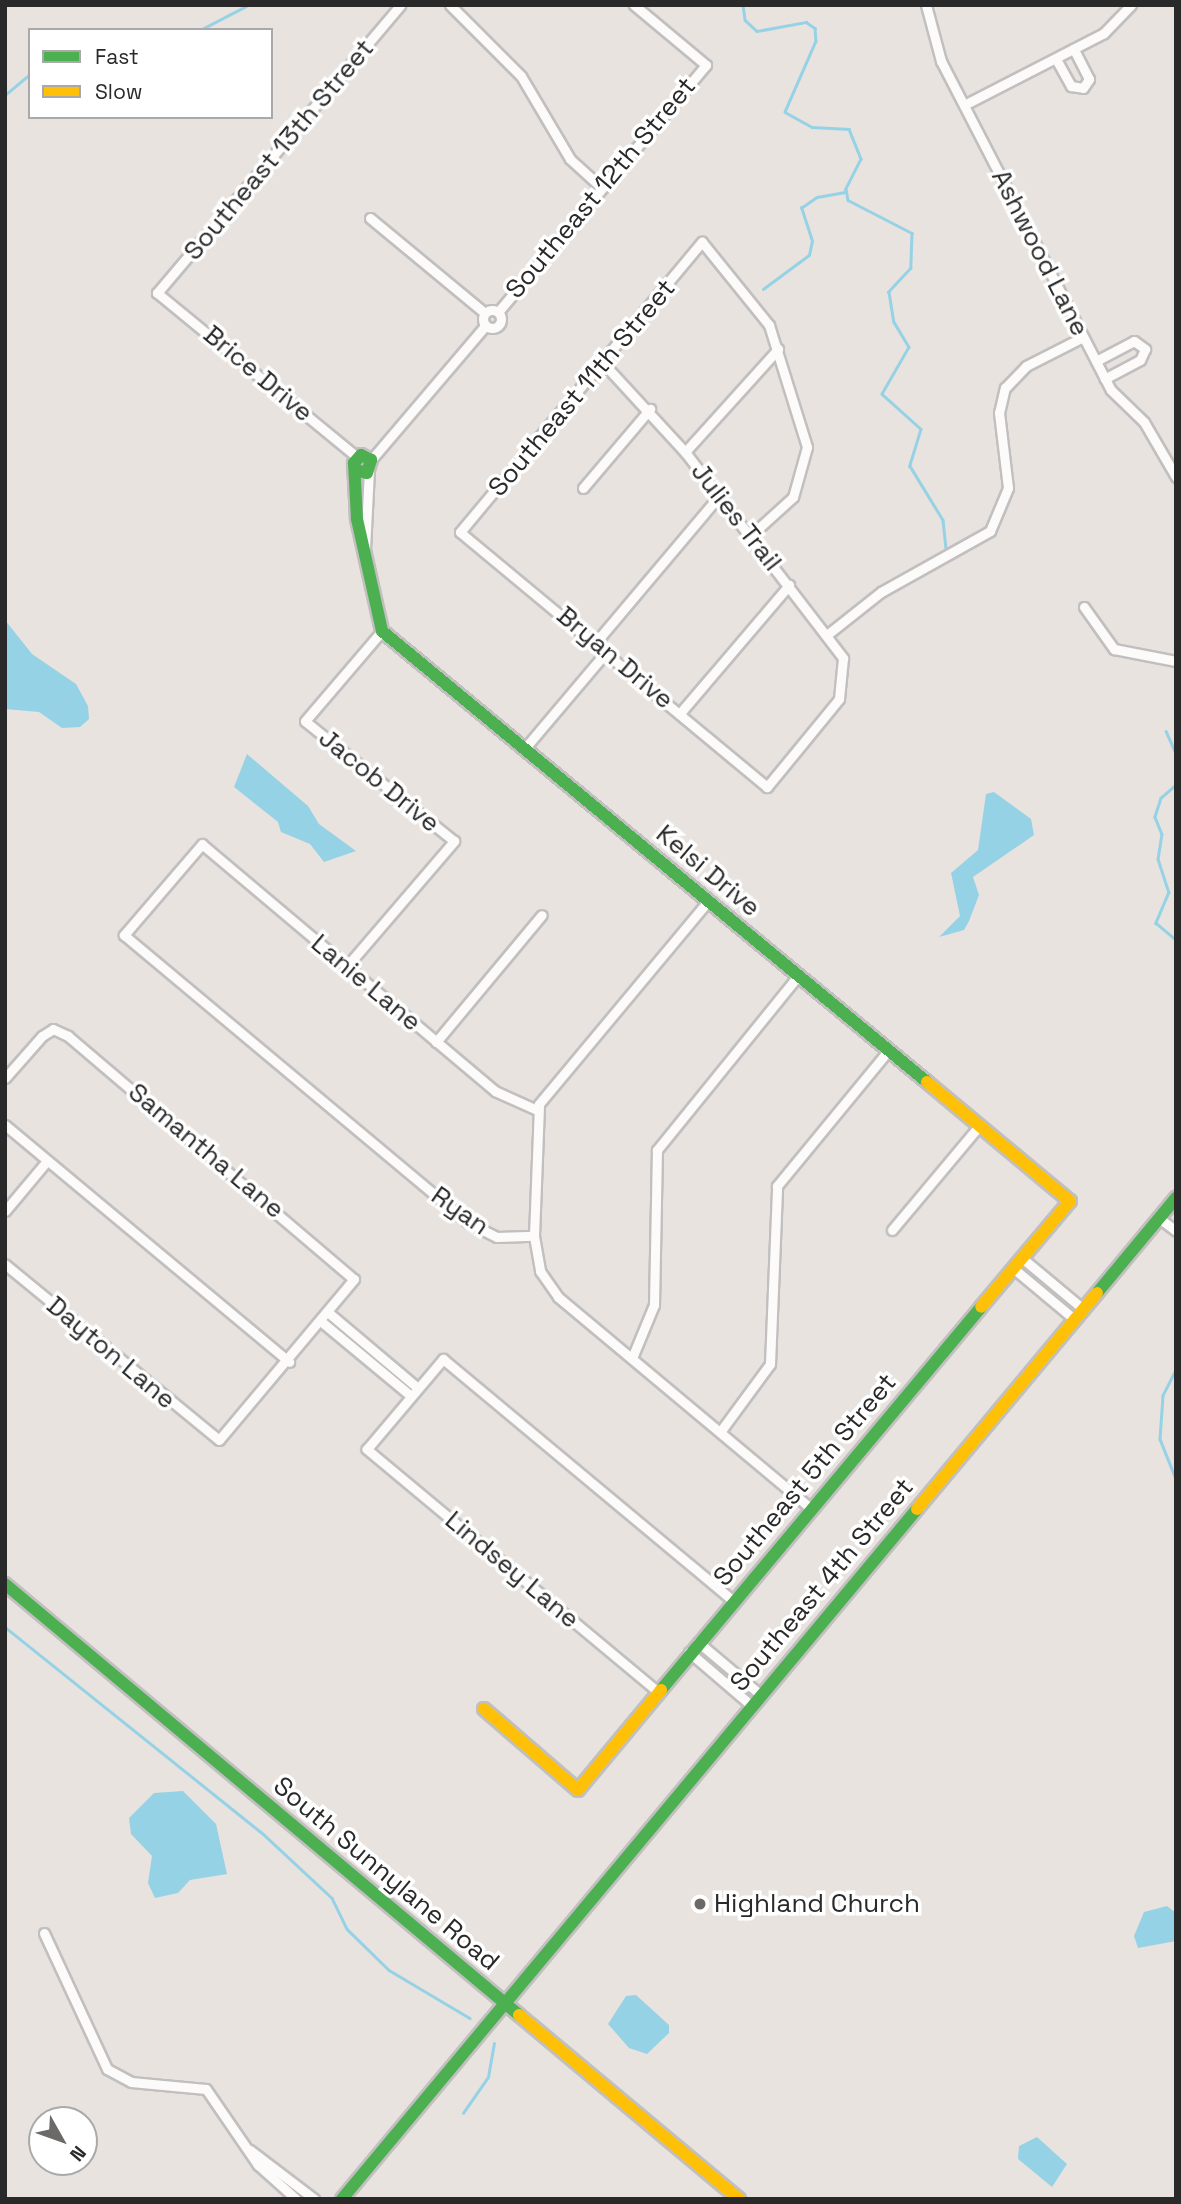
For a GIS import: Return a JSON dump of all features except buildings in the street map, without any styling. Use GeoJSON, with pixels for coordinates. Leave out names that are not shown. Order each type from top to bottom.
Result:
{"type":"FeatureCollection","features":[{"type":"Feature","properties":{"kind":"street","name":"Southeast 13th Street"},"geometry":{"type":"LineString","coordinates":[[157,293],[400,5]]}},
{"type":"Feature","properties":{"kind":"street"},"geometry":{"type":"LineString","coordinates":[[450,5],[521,76],[570,159],[602,188]]}},
{"type":"Feature","properties":{"kind":"street","name":"Southeast 12th Street"},"geometry":{"type":"LineString","coordinates":[[486,326],[498,326],[498,312],[706,65],[634,5]]}},
{"type":"Feature","properties":{"kind":"street"},"geometry":{"type":"LineString","coordinates":[[964,105],[1110,30],[1131,5]]}},
{"type":"Feature","properties":{"kind":"street","name":"Ashwood Lane"},"geometry":{"type":"LineString","coordinates":[[926,10],[964,105],[1105,379],[1144,422],[1176,477]]}},
{"type":"Feature","properties":{"kind":"street"},"geometry":{"type":"LineString","coordinates":[[1056,58],[1071,86],[1083,88],[1089,79],[1074,49]]}},
{"type":"Feature","properties":{"kind":"street"},"geometry":{"type":"LineString","coordinates":[[370,218],[485,313],[498,312]]}},
{"type":"Feature","properties":{"kind":"street","name":"Southeast 11th Street"},"geometry":{"type":"LineString","coordinates":[[460,532],[604,364],[702,242],[757,303],[778,349]]}},
{"type":"Feature","properties":{"kind":"street","name":"Brice Drive"},"geometry":{"type":"LineString","coordinates":[[157,293],[356,464]]}},
{"type":"Feature","properties":{"kind":"street"},"geometry":{"type":"LineString","coordinates":[[365,549],[370,466],[486,326],[485,313]]}},
{"type":"Feature","properties":{"kind":"street"},"geometry":{"type":"LineString","coordinates":[[828,634],[881,592],[990,531],[1008,488],[999,413],[1005,388],[1026,366],[1083,337]]}},
{"type":"Feature","properties":{"kind":"street"},"geometry":{"type":"LineString","coordinates":[[1096,361],[1133,341],[1145,349],[1140,360],[1105,379]]}},
{"type":"Feature","properties":{"kind":"street"},"geometry":{"type":"LineString","coordinates":[[685,452],[778,349]]}},
{"type":"Feature","properties":{"kind":"street"},"geometry":{"type":"LineString","coordinates":[[750,536],[788,504],[806,467],[804,435],[778,349]]}},
{"type":"Feature","properties":{"kind":"street","name":"Julies Trail"},"geometry":{"type":"LineString","coordinates":[[604,364],[650,409],[685,452],[828,634],[843,658],[845,683],[839,699],[767,787]]}},
{"type":"Feature","properties":{"kind":"street"},"geometry":{"type":"LineString","coordinates":[[583,488],[650,409]]}},
{"type":"Feature","properties":{"kind":"street"},"geometry":{"type":"LineString","coordinates":[[370,466],[356,464],[374,621],[382,631]]}},
{"type":"Feature","properties":{"kind":"street"},"geometry":{"type":"LineString","coordinates":[[596,642],[718,497]]}},
{"type":"Feature","properties":{"kind":"street","name":"Bryan Drive"},"geometry":{"type":"LineString","coordinates":[[460,532],[681,712],[767,787]]}},
{"type":"Feature","properties":{"kind":"street"},"geometry":{"type":"LineString","coordinates":[[681,712],[789,585]]}},
{"type":"Feature","properties":{"kind":"street"},"geometry":{"type":"LineString","coordinates":[[1084,607],[1114,649],[1176,661]]}},
{"type":"Feature","properties":{"kind":"street","name":"Jacob Drive"},"geometry":{"type":"LineString","coordinates":[[347,966],[454,841],[305,721],[382,631]]}},
{"type":"Feature","properties":{"kind":"street","name":"Kelsi Drive"},"geometry":{"type":"LineString","coordinates":[[382,631],[1070,1201]]}},
{"type":"Feature","properties":{"kind":"street"},"geometry":{"type":"LineString","coordinates":[[525,748],[606,652]]}},
{"type":"Feature","properties":{"kind":"street","name":"Lanie Lane"},"geometry":{"type":"LineString","coordinates":[[202,844],[495,1091],[537,1110]]}},
{"type":"Feature","properties":{"kind":"street","name":"Ryan"},"geometry":{"type":"LineString","coordinates":[[202,844],[124,935],[468,1223],[497,1237],[534,1236]]}},
{"type":"Feature","properties":{"kind":"street"},"geometry":{"type":"LineString","coordinates":[[708,901],[537,1110],[534,1236],[550,1288],[810,1508]]}},
{"type":"Feature","properties":{"kind":"street"},"geometry":{"type":"LineString","coordinates":[[436,1042],[542,915]]}},
{"type":"Feature","properties":{"kind":"street"},"geometry":{"type":"LineString","coordinates":[[632,1358],[654,1305],[657,1150],[798,976]]}},
{"type":"Feature","properties":{"kind":"street","name":"Samantha Lane"},"geometry":{"type":"LineString","coordinates":[[9,1065],[53,1030],[355,1279],[331,1314]]}},
{"type":"Feature","properties":{"kind":"street"},"geometry":{"type":"LineString","coordinates":[[720,1433],[770,1364],[777,1186],[887,1052]]}},
{"type":"Feature","properties":{"kind":"street"},"geometry":{"type":"LineString","coordinates":[[5,1078],[9,1065]]}},
{"type":"Feature","properties":{"kind":"street"},"geometry":{"type":"LineString","coordinates":[[5,1125],[289,1362],[331,1314],[418,1388]]}},
{"type":"Feature","properties":{"kind":"street"},"geometry":{"type":"LineString","coordinates":[[892,1230],[978,1127]]}},
{"type":"Feature","properties":{"kind":"street"},"geometry":{"type":"LineString","coordinates":[[5,1211],[47,1161]]}},
{"type":"Feature","properties":{"kind":"street","name":"Southeast 4th Street"},"geometry":{"type":"LineString","coordinates":[[342,2199],[1176,1198]]}},
{"type":"Feature","properties":{"kind":"street","name":"Southeast 5th Street"},"geometry":{"type":"LineString","coordinates":[[484,1709],[578,1790],[732,1600],[1070,1201]]}},
{"type":"Feature","properties":{"kind":"street"},"geometry":{"type":"LineString","coordinates":[[1159,1217],[1176,1231]]}},
{"type":"Feature","properties":{"kind":"street"},"geometry":{"type":"LineString","coordinates":[[1017,1263],[1078,1313]]}},
{"type":"Feature","properties":{"kind":"street","name":"Dayton Lane"},"geometry":{"type":"LineString","coordinates":[[5,1264],[219,1440],[289,1362]]}},
{"type":"Feature","properties":{"kind":"street"},"geometry":{"type":"LineString","coordinates":[[323,1323],[411,1396],[443,1359],[732,1600]]}},
{"type":"Feature","properties":{"kind":"street","name":"Lindsey Lane"},"geometry":{"type":"LineString","coordinates":[[411,1396],[367,1449],[657,1690]]}},
{"type":"Feature","properties":{"kind":"street","name":"South Sunnylane Road"},"geometry":{"type":"LineString","coordinates":[[5,1584],[739,2199]]}},
{"type":"Feature","properties":{"kind":"street"},"geometry":{"type":"LineString","coordinates":[[698,1642],[761,1695]]}},
{"type":"Feature","properties":{"kind":"street"},"geometry":{"type":"LineString","coordinates":[[689,1652],[752,1706]]}},
{"type":"Feature","properties":{"kind":"street"},"geometry":{"type":"LineString","coordinates":[[44,1933],[107,2069],[131,2081],[206,2089],[245,2147],[296,2199]]}},
{"type":"Feature","properties":{"kind":"street"},"geometry":{"type":"LineString","coordinates":[[245,2147],[314,2199]]}},
{"type":"Feature","properties":{"kind":"water"},"geometry":{"type":"Polygon","coordinates":[[[5,620],[32,654],[76,684],[88,706],[89,719],[80,727],[62,728],[39,712],[5,709],[5,620]]]}},
{"type":"Feature","properties":{"kind":"water"},"geometry":{"type":"Polygon","coordinates":[[[247,754],[308,806],[319,824],[356,851],[324,862],[310,844],[281,832],[278,822],[234,787],[247,754]]]}},
{"type":"Feature","properties":{"kind":"water"},"geometry":{"type":"Polygon","coordinates":[[[994,792],[1031,819],[1034,835],[973,877],[979,895],[964,930],[939,937],[960,916],[951,873],[978,850],[986,794],[994,792]]]}},
{"type":"Feature","properties":{"kind":"water"},"geometry":{"type":"Polygon","coordinates":[[[183,1791],[216,1824],[227,1874],[190,1880],[178,1893],[155,1898],[148,1883],[152,1856],[131,1834],[129,1818],[154,1793],[183,1791]]]}},
{"type":"Feature","properties":{"kind":"water"},"geometry":{"type":"Polygon","coordinates":[[[1167,1906],[1176,1913],[1176,1941],[1138,1948],[1134,1936],[1144,1912],[1167,1906]]]}},
{"type":"Feature","properties":{"kind":"water"},"geometry":{"type":"Polygon","coordinates":[[[636,1995],[669,2025],[669,2033],[647,2054],[629,2048],[608,2024],[626,1996],[636,1995]]]}},
{"type":"Feature","properties":{"kind":"water"},"geometry":{"type":"Polygon","coordinates":[[[1037,2137],[1067,2164],[1052,2187],[1018,2159],[1019,2146],[1037,2137]]]}},
{"type":"Feature","properties":{"kind":"waterway"},"geometry":{"type":"LineString","coordinates":[[204,28],[248,5]]}},
{"type":"Feature","properties":{"kind":"waterway"},"geometry":{"type":"LineString","coordinates":[[743,5],[745,20],[757,31],[806,22],[815,28],[816,41],[785,112],[812,127],[849,129],[861,159],[846,189],[848,200],[912,233],[911,268],[889,292],[894,322],[909,347],[882,394],[921,429],[910,466],[943,520],[946,549]]}},
{"type":"Feature","properties":{"kind":"waterway"},"geometry":{"type":"LineString","coordinates":[[5,95],[28,76]]}},
{"type":"Feature","properties":{"kind":"waterway"},"geometry":{"type":"LineString","coordinates":[[763,289],[809,255],[812,241],[801,208],[817,197],[845,192]]}},
{"type":"Feature","properties":{"kind":"waterway"},"geometry":{"type":"LineString","coordinates":[[1166,731],[1176,753]]}},
{"type":"Feature","properties":{"kind":"waterway"},"geometry":{"type":"LineString","coordinates":[[1176,785],[1161,798],[1155,817],[1162,834],[1158,859],[1169,892],[1156,923],[1176,940]]}},
{"type":"Feature","properties":{"kind":"waterway"},"geometry":{"type":"LineString","coordinates":[[1176,1370],[1163,1396],[1160,1439],[1176,1479]]}},
{"type":"Feature","properties":{"kind":"waterway"},"geometry":{"type":"LineString","coordinates":[[5,1627],[260,1831],[332,1898],[347,1929],[389,1970],[470,2018]]}},
{"type":"Feature","properties":{"kind":"waterway"},"geometry":{"type":"LineString","coordinates":[[463,2113],[488,2077],[494,2044]]}},
{"type":"Feature","properties":{"kind":"traffic: fast"},"geometry":{"type":"LineString","coordinates":[[356,470],[367,473],[371,460],[361,455],[354,463],[357,519],[382,631],[927,1082]]}},
{"type":"Feature","properties":{"kind":"traffic: fast"},"geometry":{"type":"LineString","coordinates":[[1097,1293],[1176,1198]]}},
{"type":"Feature","properties":{"kind":"traffic: fast"},"geometry":{"type":"LineString","coordinates":[[661,1690],[981,1307]]}},
{"type":"Feature","properties":{"kind":"traffic: fast"},"geometry":{"type":"LineString","coordinates":[[342,2199],[917,1509]]}},
{"type":"Feature","properties":{"kind":"traffic: fast"},"geometry":{"type":"LineString","coordinates":[[5,1584],[519,2015]]}},
{"type":"Feature","properties":{"kind":"traffic: slow"},"geometry":{"type":"LineString","coordinates":[[927,1082],[1070,1201],[981,1307]]}},
{"type":"Feature","properties":{"kind":"traffic: slow"},"geometry":{"type":"LineString","coordinates":[[917,1509],[1097,1293]]}},
{"type":"Feature","properties":{"kind":"traffic: slow"},"geometry":{"type":"LineString","coordinates":[[484,1709],[578,1790],[661,1690]]}},
{"type":"Feature","properties":{"kind":"traffic: slow"},"geometry":{"type":"LineString","coordinates":[[519,2015],[739,2199]]}},
{"type":"Feature","properties":{"kind":"place","name":"Highland Church"},"geometry":{"type":"Point","coordinates":[700,1904]}}]}
